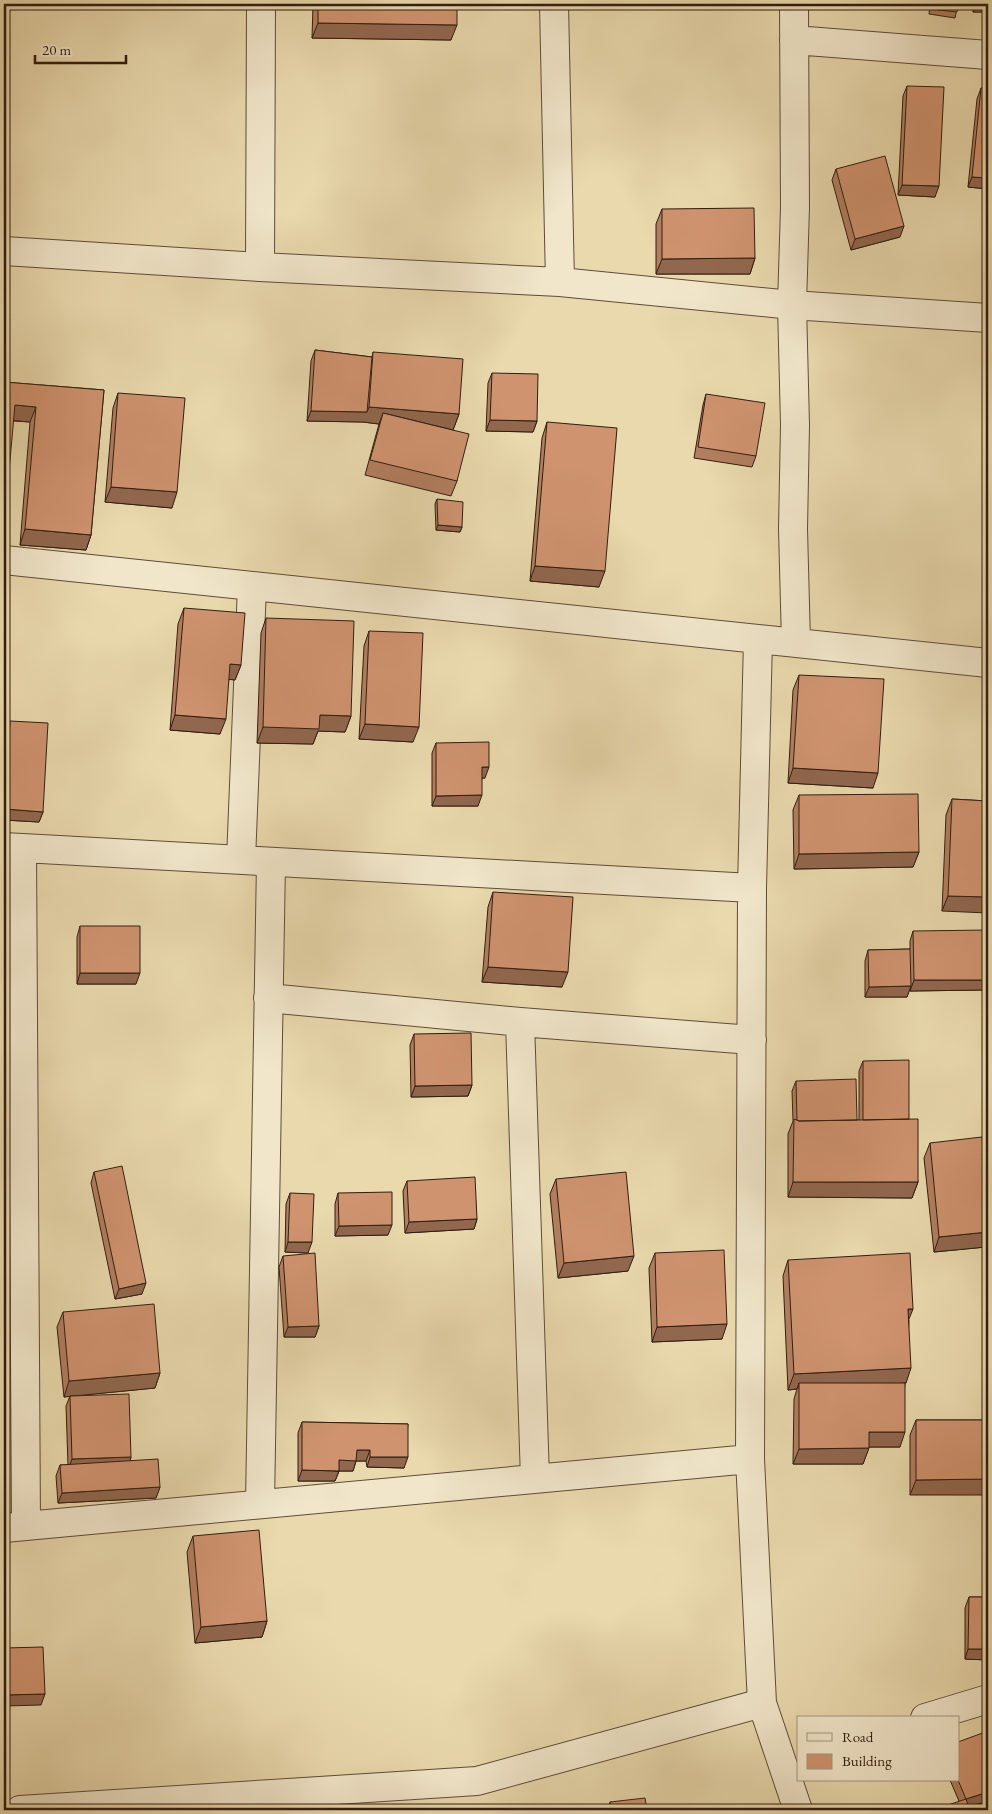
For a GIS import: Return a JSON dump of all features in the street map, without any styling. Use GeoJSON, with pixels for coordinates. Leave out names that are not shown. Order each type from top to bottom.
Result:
{"type":"FeatureCollection","features":[{"type":"Feature","properties":{"kind":"street"},"geometry":{"type":"LineString","coordinates":[[260,4],[260,267]]}},
{"type":"Feature","properties":{"kind":"street"},"geometry":{"type":"LineString","coordinates":[[554,4],[560,282]]}},
{"type":"Feature","properties":{"kind":"street"},"geometry":{"type":"LineString","coordinates":[[794,4],[792,305],[795,425],[793,529],[796,643]]}},
{"type":"Feature","properties":{"kind":"street"},"geometry":{"type":"LineString","coordinates":[[794,40],[988,55]]}},
{"type":"Feature","properties":{"kind":"street"},"geometry":{"type":"LineString","coordinates":[[4,251],[260,267],[560,282],[792,305],[988,318]]}},
{"type":"Feature","properties":{"kind":"street"},"geometry":{"type":"LineString","coordinates":[[4,560],[988,663]]}},
{"type":"Feature","properties":{"kind":"street"},"geometry":{"type":"LineString","coordinates":[[241,860],[252,586]]}},
{"type":"Feature","properties":{"kind":"street"},"geometry":{"type":"LineString","coordinates":[[758,639],[752,888],[750,1459],[762,1703],[790,1758],[798,1810]]}},
{"type":"Feature","properties":{"kind":"street"},"geometry":{"type":"LineString","coordinates":[[750,1459],[15,1527],[13,848],[752,888]]}},
{"type":"Feature","properties":{"kind":"street"},"geometry":{"type":"LineString","coordinates":[[260,1504],[271,862]]}},
{"type":"Feature","properties":{"kind":"street"},"geometry":{"type":"LineString","coordinates":[[268,998],[520,1022],[752,1040]]}},
{"type":"Feature","properties":{"kind":"street"},"geometry":{"type":"LineString","coordinates":[[520,1022],[535,1479]]}},
{"type":"Feature","properties":{"kind":"street"},"geometry":{"type":"LineString","coordinates":[[933,1716],[988,1699]]}},
{"type":"Feature","properties":{"kind":"street"},"geometry":{"type":"LineString","coordinates":[[20,1810],[477,1781],[762,1703]]}},
{"type":"Feature","properties":{"kind":"building"},"geometry":{"type":"Polygon","coordinates":[[[318,4],[457,4],[457,25],[318,23],[318,4]]]}},
{"type":"Feature","properties":{"kind":"building"},"geometry":{"type":"Polygon","coordinates":[[[931,4],[958,4],[957,12],[930,9],[931,4]]]}},
{"type":"Feature","properties":{"kind":"building"},"geometry":{"type":"Polygon","coordinates":[[[907,86],[944,87],[939,186],[902,185],[907,86]]]}},
{"type":"Feature","properties":{"kind":"building"},"geometry":{"type":"Polygon","coordinates":[[[981,88],[988,89],[988,178],[972,177],[981,88]]]}},
{"type":"Feature","properties":{"kind":"building"},"geometry":{"type":"Polygon","coordinates":[[[885,156],[904,226],[855,239],[836,169],[885,156]]]}},
{"type":"Feature","properties":{"kind":"building"},"geometry":{"type":"Polygon","coordinates":[[[754,208],[755,258],[662,259],[662,209],[754,208]]]}},
{"type":"Feature","properties":{"kind":"building"},"geometry":{"type":"Polygon","coordinates":[[[315,350],[372,357],[367,412],[311,411],[315,350]]]}},
{"type":"Feature","properties":{"kind":"building"},"geometry":{"type":"Polygon","coordinates":[[[373,352],[463,359],[459,414],[369,407],[373,352]]]}},
{"type":"Feature","properties":{"kind":"building"},"geometry":{"type":"Polygon","coordinates":[[[492,373],[538,374],[537,421],[490,420],[492,373]]]}},
{"type":"Feature","properties":{"kind":"building"},"geometry":{"type":"Polygon","coordinates":[[[4,382],[104,390],[91,535],[25,529],[36,407],[15,405],[6,504],[4,503],[4,382]]]}},
{"type":"Feature","properties":{"kind":"building"},"geometry":{"type":"Polygon","coordinates":[[[118,393],[185,398],[177,492],[111,487],[118,393]]]}},
{"type":"Feature","properties":{"kind":"building"},"geometry":{"type":"Polygon","coordinates":[[[706,394],[765,403],[756,456],[698,447],[706,394]]]}},
{"type":"Feature","properties":{"kind":"building"},"geometry":{"type":"Polygon","coordinates":[[[383,413],[469,434],[457,481],[370,460],[383,413]]]}},
{"type":"Feature","properties":{"kind":"building"},"geometry":{"type":"Polygon","coordinates":[[[547,422],[617,428],[605,571],[535,566],[547,422]]]}},
{"type":"Feature","properties":{"kind":"building"},"geometry":{"type":"Polygon","coordinates":[[[437,499],[463,502],[462,527],[438,525],[437,499]]]}},
{"type":"Feature","properties":{"kind":"building"},"geometry":{"type":"Polygon","coordinates":[[[184,608],[245,613],[241,665],[230,664],[226,719],[175,715],[184,608]]]}},
{"type":"Feature","properties":{"kind":"building"},"geometry":{"type":"Polygon","coordinates":[[[266,618],[354,621],[351,716],[320,715],[319,729],[263,727],[266,618]]]}},
{"type":"Feature","properties":{"kind":"building"},"geometry":{"type":"Polygon","coordinates":[[[369,631],[423,633],[419,727],[365,724],[369,631]]]}},
{"type":"Feature","properties":{"kind":"building"},"geometry":{"type":"Polygon","coordinates":[[[799,675],[884,679],[878,773],[793,768],[799,675]]]}},
{"type":"Feature","properties":{"kind":"building"},"geometry":{"type":"Polygon","coordinates":[[[10,721],[48,723],[43,812],[5,809],[10,721]]]}},
{"type":"Feature","properties":{"kind":"building"},"geometry":{"type":"Polygon","coordinates":[[[489,742],[489,767],[482,767],[482,795],[436,796],[436,743],[489,742]]]}},
{"type":"Feature","properties":{"kind":"building"},"geometry":{"type":"Polygon","coordinates":[[[918,794],[919,852],[799,854],[799,795],[918,794]]]}},
{"type":"Feature","properties":{"kind":"building"},"geometry":{"type":"Polygon","coordinates":[[[952,799],[988,801],[988,897],[948,896],[952,799]]]}},
{"type":"Feature","properties":{"kind":"building"},"geometry":{"type":"Polygon","coordinates":[[[493,892],[573,897],[568,972],[488,967],[493,892]]]}},
{"type":"Feature","properties":{"kind":"building"},"geometry":{"type":"Polygon","coordinates":[[[80,926],[140,926],[140,973],[80,973],[80,926]]]}},
{"type":"Feature","properties":{"kind":"building"},"geometry":{"type":"Polygon","coordinates":[[[986,930],[987,980],[914,980],[913,931],[986,930]]]}},
{"type":"Feature","properties":{"kind":"building"},"geometry":{"type":"Polygon","coordinates":[[[910,949],[911,986],[869,987],[868,950],[910,949]]]}},
{"type":"Feature","properties":{"kind":"building"},"geometry":{"type":"Polygon","coordinates":[[[471,1033],[472,1085],[415,1086],[414,1034],[471,1033]]]}},
{"type":"Feature","properties":{"kind":"building"},"geometry":{"type":"Polygon","coordinates":[[[909,1060],[909,1119],[863,1120],[863,1061],[909,1060]]]}},
{"type":"Feature","properties":{"kind":"building"},"geometry":{"type":"Polygon","coordinates":[[[856,1079],[857,1120],[797,1120],[796,1081],[856,1079]]]}},
{"type":"Feature","properties":{"kind":"building"},"geometry":{"type":"Polygon","coordinates":[[[794,1119],[799,1121],[918,1119],[918,1182],[793,1182],[794,1119]]]}},
{"type":"Feature","properties":{"kind":"building"},"geometry":{"type":"Polygon","coordinates":[[[982,1137],[988,1195],[988,1232],[939,1237],[930,1143],[982,1137]]]}},
{"type":"Feature","properties":{"kind":"building"},"geometry":{"type":"Polygon","coordinates":[[[122,1166],[146,1283],[119,1289],[94,1172],[122,1166]]]}},
{"type":"Feature","properties":{"kind":"building"},"geometry":{"type":"Polygon","coordinates":[[[626,1172],[634,1256],[564,1263],[556,1179],[626,1172]]]}},
{"type":"Feature","properties":{"kind":"building"},"geometry":{"type":"Polygon","coordinates":[[[475,1177],[477,1219],[409,1222],[407,1181],[475,1177]]]}},
{"type":"Feature","properties":{"kind":"building"},"geometry":{"type":"Polygon","coordinates":[[[392,1192],[392,1225],[339,1226],[338,1193],[392,1192]]]}},
{"type":"Feature","properties":{"kind":"building"},"geometry":{"type":"Polygon","coordinates":[[[290,1193],[314,1194],[312,1242],[288,1242],[290,1193]]]}},
{"type":"Feature","properties":{"kind":"building"},"geometry":{"type":"Polygon","coordinates":[[[724,1250],[727,1324],[657,1327],[655,1253],[724,1250]]]}},
{"type":"Feature","properties":{"kind":"building"},"geometry":{"type":"Polygon","coordinates":[[[315,1253],[319,1326],[288,1327],[283,1256],[315,1253]]]}},
{"type":"Feature","properties":{"kind":"building"},"geometry":{"type":"Polygon","coordinates":[[[910,1253],[913,1309],[908,1309],[911,1368],[794,1374],[788,1260],[910,1253]]]}},
{"type":"Feature","properties":{"kind":"building"},"geometry":{"type":"Polygon","coordinates":[[[154,1304],[160,1373],[69,1381],[63,1312],[154,1304]]]}},
{"type":"Feature","properties":{"kind":"building"},"geometry":{"type":"Polygon","coordinates":[[[799,1383],[905,1383],[905,1432],[869,1432],[869,1448],[799,1449],[799,1383]]]}},
{"type":"Feature","properties":{"kind":"building"},"geometry":{"type":"Polygon","coordinates":[[[129,1394],[131,1457],[72,1459],[70,1396],[129,1394]]]}},
{"type":"Feature","properties":{"kind":"building"},"geometry":{"type":"Polygon","coordinates":[[[916,1420],[988,1420],[988,1479],[916,1480],[916,1420]]]}},
{"type":"Feature","properties":{"kind":"building"},"geometry":{"type":"Polygon","coordinates":[[[302,1422],[408,1424],[408,1457],[370,1457],[370,1450],[357,1450],[356,1461],[339,1460],[339,1471],[302,1470],[302,1422]]]}},
{"type":"Feature","properties":{"kind":"building"},"geometry":{"type":"Polygon","coordinates":[[[158,1459],[160,1487],[62,1493],[60,1465],[158,1459]]]}},
{"type":"Feature","properties":{"kind":"building"},"geometry":{"type":"Polygon","coordinates":[[[259,1530],[267,1621],[201,1627],[193,1536],[259,1530]]]}},
{"type":"Feature","properties":{"kind":"building"},"geometry":{"type":"Polygon","coordinates":[[[969,1597],[988,1597],[988,1649],[968,1649],[969,1597]]]}},
{"type":"Feature","properties":{"kind":"building"},"geometry":{"type":"Polygon","coordinates":[[[43,1647],[45,1694],[4,1695],[4,1648],[43,1647]]]}},
{"type":"Feature","properties":{"kind":"building"},"geometry":{"type":"Polygon","coordinates":[[[988,1731],[988,1792],[966,1799],[959,1782],[960,1741],[988,1731]]]}},
{"type":"Feature","properties":{"kind":"building"},"geometry":{"type":"Polygon","coordinates":[[[645,1798],[647,1810],[612,1810],[610,1802],[645,1798]]]}},
{"type":"Feature","properties":{"kind":"building"},"geometry":{"type":"Polygon","coordinates":[[[966,1799],[970,1810],[933,1810],[966,1799]]]}},
{"type":"Feature","properties":{"kind":"building"},"geometry":{"type":"Polygon","coordinates":[[[744,1805],[747,1810],[726,1810],[744,1805]]]}}]}
